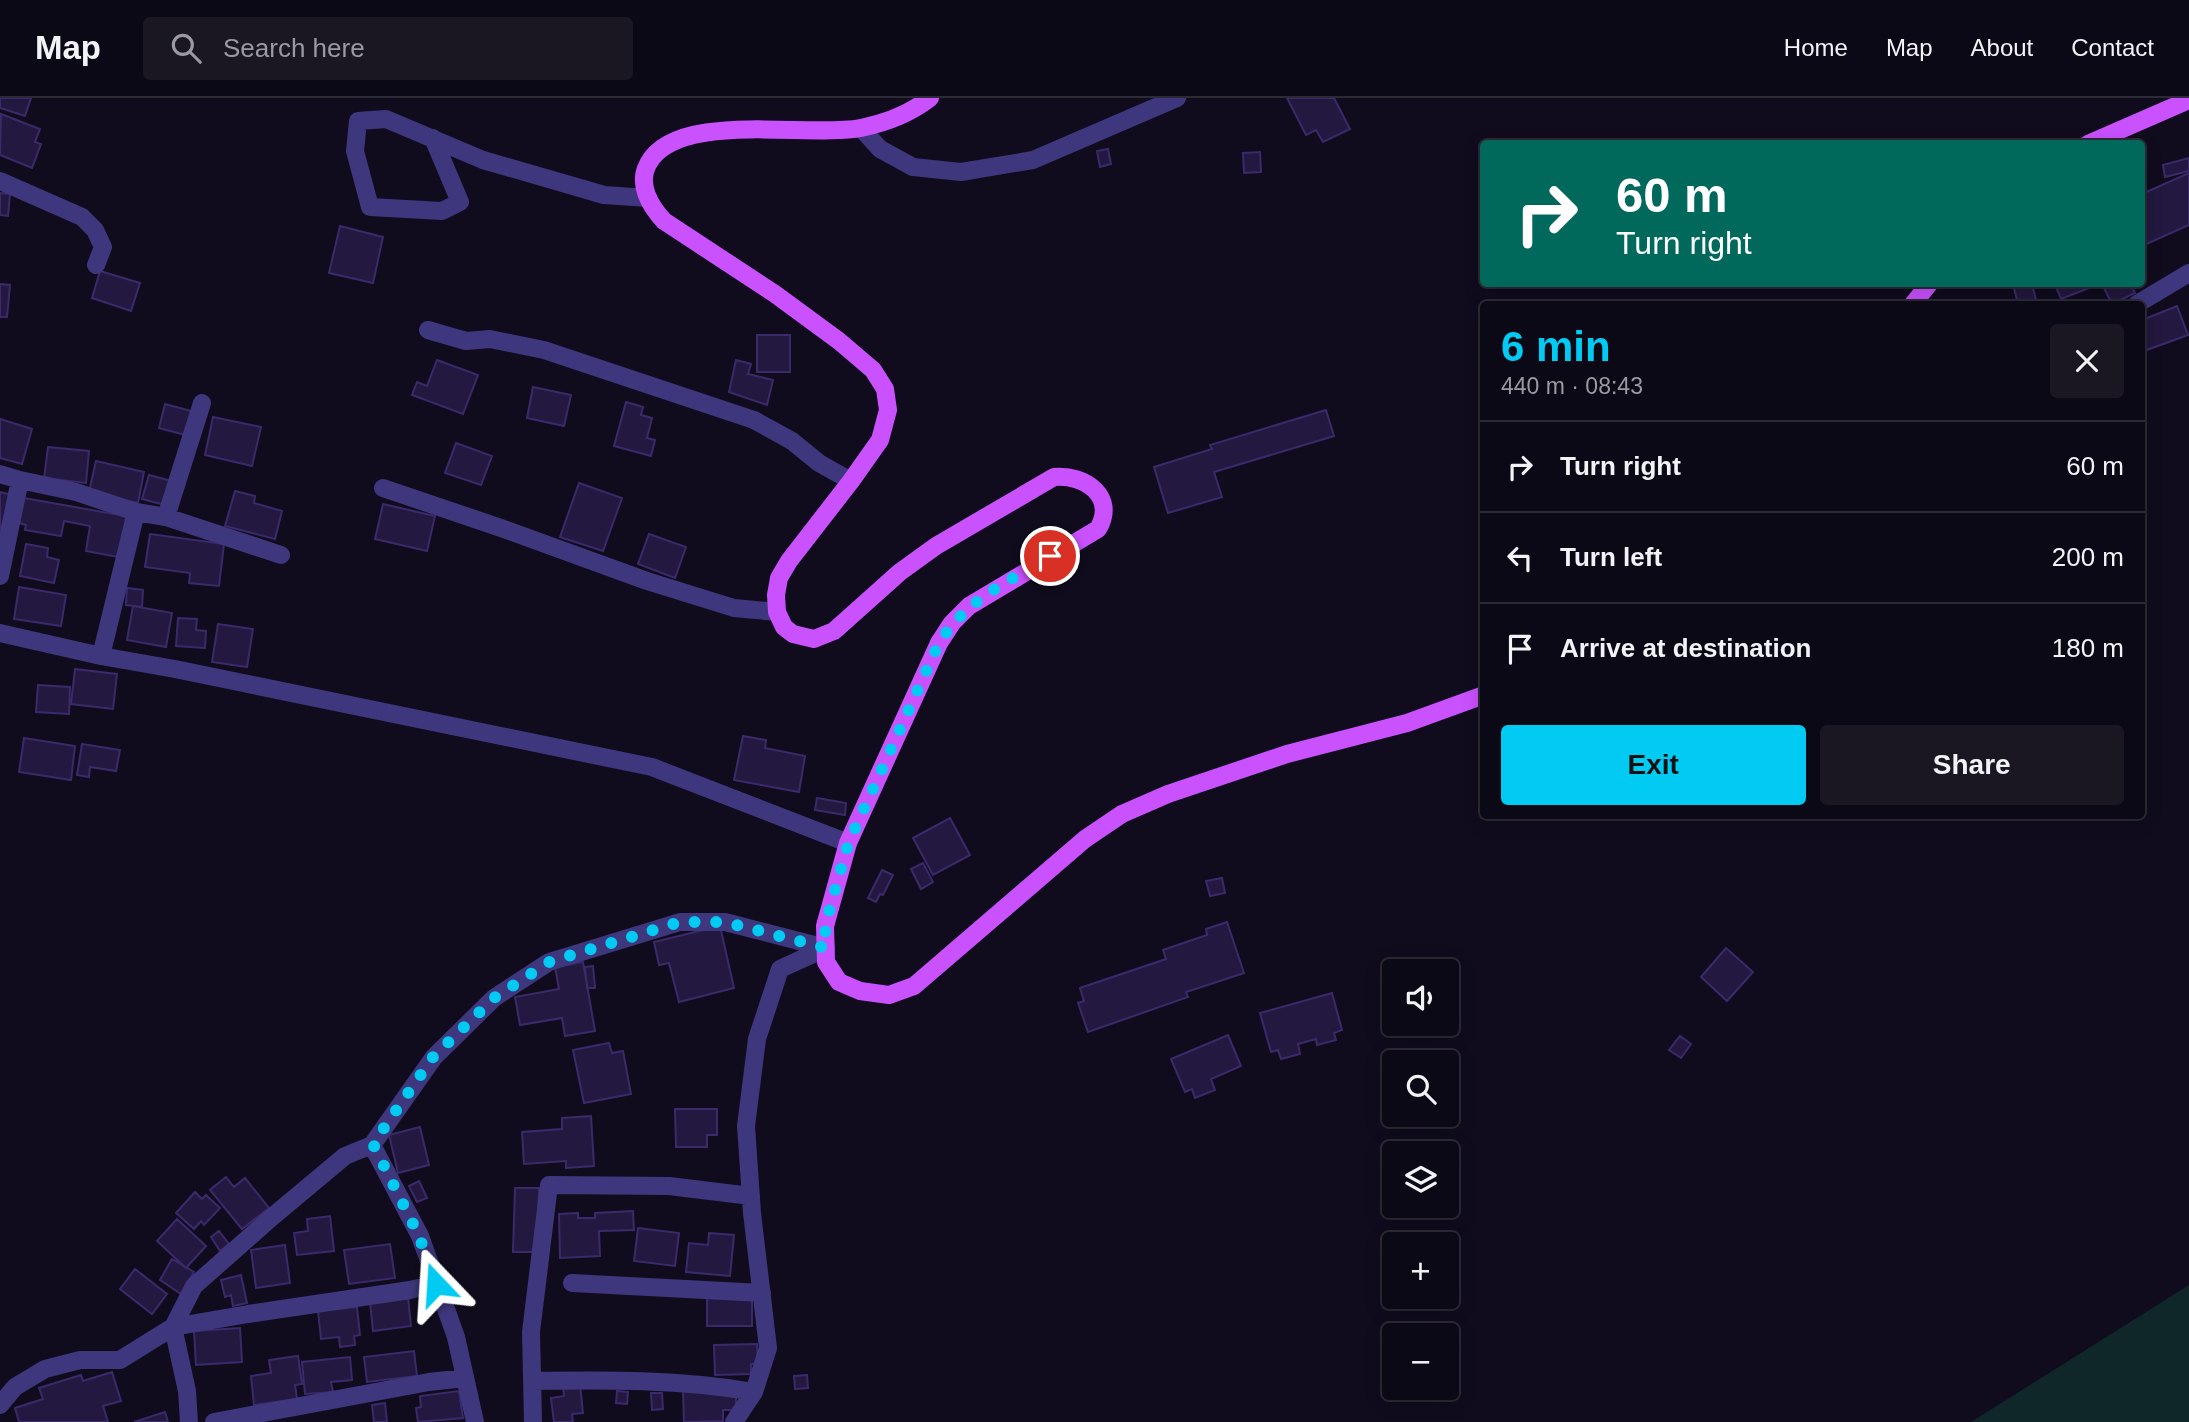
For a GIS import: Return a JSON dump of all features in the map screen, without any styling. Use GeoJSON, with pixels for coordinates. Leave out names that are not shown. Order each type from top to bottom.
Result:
{"type":"FeatureCollection","features":[{"type":"Feature","properties":{"kind":"main road"},"geometry":{"type":"LineString","coordinates":[[930,98],[898,116],[861,128],[799,132],[738,130],[701,133],[674,139],[653,153],[644,171],[648,198],[653,208],[678,232],[775,294],[873,370],[885,390],[888,410],[880,440],[779,578],[777,612],[784,627],[793,634],[803,638],[825,637],[900,572],[936,546],[1054,477],[1068,475],[1081,479],[1096,491],[1103,508],[1098,529],[970,606],[952,623],[939,643],[848,844],[825,926],[825,962],[831,973],[848,988],[889,995],[914,986],[1085,839],[1122,814],[1168,794],[1287,754],[1407,723],[1480,696]]}},
{"type":"Feature","properties":{"kind":"main road"},"geometry":{"type":"LineString","coordinates":[[2097,140],[2189,100]]}},
{"type":"Feature","properties":{"kind":"main road"},"geometry":{"type":"LineString","coordinates":[[1915,301],[1927,287]]}},
{"type":"Feature","properties":{"kind":"street"},"geometry":{"type":"LineString","coordinates":[[861,128],[880,149],[913,167],[961,172],[1032,160],[1177,98]]}},
{"type":"Feature","properties":{"kind":"street"},"geometry":{"type":"LineString","coordinates":[[433,138],[460,202],[442,211],[370,207],[355,151],[358,121],[386,119],[433,138],[483,160],[604,195],[648,198]]}},
{"type":"Feature","properties":{"kind":"street"},"geometry":{"type":"LineString","coordinates":[[0,181],[82,217],[95,230],[103,247],[96,265]]}},
{"type":"Feature","properties":{"kind":"street"},"geometry":{"type":"LineString","coordinates":[[2142,301],[2189,273]]}},
{"type":"Feature","properties":{"kind":"street"},"geometry":{"type":"LineString","coordinates":[[428,330],[466,341],[490,339],[544,349],[754,419],[851,481]]}},
{"type":"Feature","properties":{"kind":"street"},"geometry":{"type":"LineString","coordinates":[[166,517],[202,403]]}},
{"type":"Feature","properties":{"kind":"street"},"geometry":{"type":"LineString","coordinates":[[0,474],[76,492],[136,512],[166,517],[281,555]]}},
{"type":"Feature","properties":{"kind":"street"},"geometry":{"type":"LineString","coordinates":[[0,576],[20,480]]}},
{"type":"Feature","properties":{"kind":"street"},"geometry":{"type":"LineString","coordinates":[[383,488],[660,585],[734,608],[777,612]]}},
{"type":"Feature","properties":{"kind":"street"},"geometry":{"type":"LineString","coordinates":[[101,656],[136,512]]}},
{"type":"Feature","properties":{"kind":"street"},"geometry":{"type":"LineString","coordinates":[[0,633],[101,656],[652,767],[848,844]]}},
{"type":"Feature","properties":{"kind":"street"},"geometry":{"type":"LineString","coordinates":[[189,1422],[187,1391],[173,1327],[194,1286],[345,1156],[373,1144],[433,1057],[494,998],[549,962],[680,922],[725,922],[826,948]]}},
{"type":"Feature","properties":{"kind":"street"},"geometry":{"type":"LineString","coordinates":[[734,1422],[754,1392],[768,1348],[746,1126],[757,1039],[780,969],[826,948]]}},
{"type":"Feature","properties":{"kind":"street"},"geometry":{"type":"LineString","coordinates":[[373,1144],[419,1236],[456,1337],[475,1422]]}},
{"type":"Feature","properties":{"kind":"street"},"geometry":{"type":"LineString","coordinates":[[533,1422],[531,1332],[549,1185],[669,1186],[751,1196]]}},
{"type":"Feature","properties":{"kind":"street"},"geometry":{"type":"LineString","coordinates":[[572,1283],[762,1293]]}},
{"type":"Feature","properties":{"kind":"street"},"geometry":{"type":"LineString","coordinates":[[0,1405],[15,1387],[45,1369],[80,1360],[120,1360],[173,1327],[436,1284]]}},
{"type":"Feature","properties":{"kind":"street"},"geometry":{"type":"LineString","coordinates":[[214,1422],[429,1382],[466,1378]]}},
{"type":"Feature","properties":{"kind":"street"},"geometry":{"type":"LineString","coordinates":[[532,1381],[617,1380],[712,1385],[754,1392]]}},
{"type":"Feature","properties":{"kind":"green space"},"geometry":{"type":"Polygon","coordinates":[[[2189,1285],[2189,1422],[1971,1422],[2189,1285]]]}},
{"type":"Feature","properties":{"kind":"building"},"geometry":{"type":"Polygon","coordinates":[[[0,98],[31,98],[25,116],[0,108],[0,98]]]}},
{"type":"Feature","properties":{"kind":"building"},"geometry":{"type":"Polygon","coordinates":[[[1287,98],[1334,98],[1350,129],[1323,142],[1316,130],[1306,135],[1287,98]]]}},
{"type":"Feature","properties":{"kind":"building"},"geometry":{"type":"Polygon","coordinates":[[[1,114],[40,129],[35,142],[41,144],[32,168],[0,155],[1,114]]]}},
{"type":"Feature","properties":{"kind":"building"},"geometry":{"type":"Polygon","coordinates":[[[1108,149],[1111,164],[1100,167],[1097,151],[1108,149]]]}},
{"type":"Feature","properties":{"kind":"building"},"geometry":{"type":"Polygon","coordinates":[[[1260,152],[1261,172],[1244,173],[1243,153],[1260,152]]]}},
{"type":"Feature","properties":{"kind":"building"},"geometry":{"type":"Polygon","coordinates":[[[2189,158],[2189,171],[2165,177],[2163,165],[2189,158]]]}},
{"type":"Feature","properties":{"kind":"building"},"geometry":{"type":"Polygon","coordinates":[[[2189,173],[2189,225],[2145,245],[2145,193],[2189,173]]]}},
{"type":"Feature","properties":{"kind":"building"},"geometry":{"type":"Polygon","coordinates":[[[0,193],[10,194],[8,216],[0,215],[0,193]]]}},
{"type":"Feature","properties":{"kind":"building"},"geometry":{"type":"Polygon","coordinates":[[[340,226],[383,237],[373,283],[329,273],[340,226]]]}},
{"type":"Feature","properties":{"kind":"building"},"geometry":{"type":"Polygon","coordinates":[[[100,271],[140,283],[131,311],[92,298],[100,271]]]}},
{"type":"Feature","properties":{"kind":"building"},"geometry":{"type":"Polygon","coordinates":[[[0,284],[10,285],[7,317],[0,317],[0,284]]]}},
{"type":"Feature","properties":{"kind":"building"},"geometry":{"type":"Polygon","coordinates":[[[2014,287],[2033,287],[2036,301],[2017,301],[2014,287]]]}},
{"type":"Feature","properties":{"kind":"building"},"geometry":{"type":"Polygon","coordinates":[[[2056,287],[2092,287],[2061,299],[2056,287]]]}},
{"type":"Feature","properties":{"kind":"building"},"geometry":{"type":"Polygon","coordinates":[[[2132,287],[2135,293],[2118,301],[2110,301],[2104,288],[2132,287]]]}},
{"type":"Feature","properties":{"kind":"building"},"geometry":{"type":"Polygon","coordinates":[[[2177,306],[2188,335],[2145,351],[2145,319],[2177,306]]]}},
{"type":"Feature","properties":{"kind":"building"},"geometry":{"type":"Polygon","coordinates":[[[757,335],[790,335],[790,372],[757,372],[757,335]]]}},
{"type":"Feature","properties":{"kind":"building"},"geometry":{"type":"Polygon","coordinates":[[[437,360],[478,375],[463,414],[412,395],[417,382],[427,386],[437,360]]]}},
{"type":"Feature","properties":{"kind":"building"},"geometry":{"type":"Polygon","coordinates":[[[736,360],[751,364],[748,374],[773,380],[767,405],[729,392],[736,360]]]}},
{"type":"Feature","properties":{"kind":"building"},"geometry":{"type":"Polygon","coordinates":[[[533,387],[571,395],[564,426],[527,418],[533,387]]]}},
{"type":"Feature","properties":{"kind":"building"},"geometry":{"type":"Polygon","coordinates":[[[626,402],[643,407],[641,415],[652,418],[647,438],[655,440],[651,456],[614,446],[626,402]]]}},
{"type":"Feature","properties":{"kind":"building"},"geometry":{"type":"Polygon","coordinates":[[[165,404],[191,411],[185,435],[159,428],[165,404]]]}},
{"type":"Feature","properties":{"kind":"building"},"geometry":{"type":"Polygon","coordinates":[[[1326,410],[1334,436],[1214,472],[1222,497],[1168,513],[1154,467],[1212,449],[1210,445],[1326,410]]]}},
{"type":"Feature","properties":{"kind":"building"},"geometry":{"type":"Polygon","coordinates":[[[213,417],[261,427],[252,466],[205,455],[213,417]]]}},
{"type":"Feature","properties":{"kind":"building"},"geometry":{"type":"Polygon","coordinates":[[[0,419],[32,429],[22,464],[0,458],[0,419]]]}},
{"type":"Feature","properties":{"kind":"building"},"geometry":{"type":"Polygon","coordinates":[[[456,443],[492,456],[481,485],[445,473],[456,443]]]}},
{"type":"Feature","properties":{"kind":"building"},"geometry":{"type":"Polygon","coordinates":[[[48,447],[89,451],[86,483],[44,478],[48,447]]]}},
{"type":"Feature","properties":{"kind":"building"},"geometry":{"type":"Polygon","coordinates":[[[96,461],[144,472],[138,503],[89,492],[96,461]]]}},
{"type":"Feature","properties":{"kind":"building"},"geometry":{"type":"Polygon","coordinates":[[[149,475],[172,481],[165,505],[142,499],[149,475]]]}},
{"type":"Feature","properties":{"kind":"building"},"geometry":{"type":"Polygon","coordinates":[[[579,483],[622,498],[603,551],[560,537],[579,483]]]}},
{"type":"Feature","properties":{"kind":"building"},"geometry":{"type":"Polygon","coordinates":[[[235,491],[255,496],[254,503],[282,511],[275,539],[225,526],[235,491]]]}},
{"type":"Feature","properties":{"kind":"building"},"geometry":{"type":"Polygon","coordinates":[[[0,492],[12,495],[3,529],[0,529],[0,492]]]}},
{"type":"Feature","properties":{"kind":"building"},"geometry":{"type":"Polygon","coordinates":[[[24,498],[131,517],[124,558],[86,551],[90,526],[64,521],[61,536],[25,530],[26,525],[19,523],[24,498]]]}},
{"type":"Feature","properties":{"kind":"building"},"geometry":{"type":"Polygon","coordinates":[[[383,504],[435,516],[427,551],[375,539],[383,504]]]}},
{"type":"Feature","properties":{"kind":"building"},"geometry":{"type":"Polygon","coordinates":[[[150,534],[224,544],[219,586],[189,583],[190,573],[145,567],[150,534]]]}},
{"type":"Feature","properties":{"kind":"building"},"geometry":{"type":"Polygon","coordinates":[[[649,534],[686,547],[675,578],[638,564],[649,534]]]}},
{"type":"Feature","properties":{"kind":"building"},"geometry":{"type":"Polygon","coordinates":[[[26,544],[48,548],[47,557],[59,560],[54,583],[20,576],[26,544]]]}},
{"type":"Feature","properties":{"kind":"building"},"geometry":{"type":"Polygon","coordinates":[[[19,587],[66,595],[61,626],[14,619],[19,587]]]}},
{"type":"Feature","properties":{"kind":"building"},"geometry":{"type":"Polygon","coordinates":[[[127,588],[143,590],[142,607],[126,605],[127,588]]]}},
{"type":"Feature","properties":{"kind":"building"},"geometry":{"type":"Polygon","coordinates":[[[133,606],[172,613],[166,647],[127,640],[133,606]]]}},
{"type":"Feature","properties":{"kind":"building"},"geometry":{"type":"Polygon","coordinates":[[[178,618],[197,619],[196,630],[206,631],[205,648],[176,646],[178,618]]]}},
{"type":"Feature","properties":{"kind":"building"},"geometry":{"type":"Polygon","coordinates":[[[218,624],[253,629],[247,667],[212,662],[218,624]]]}},
{"type":"Feature","properties":{"kind":"building"},"geometry":{"type":"Polygon","coordinates":[[[75,669],[117,674],[113,709],[71,704],[75,669]]]}},
{"type":"Feature","properties":{"kind":"building"},"geometry":{"type":"Polygon","coordinates":[[[38,685],[70,687],[69,714],[36,712],[38,685]]]}},
{"type":"Feature","properties":{"kind":"building"},"geometry":{"type":"Polygon","coordinates":[[[743,736],[766,740],[765,748],[805,756],[799,792],[734,780],[743,736]]]}},
{"type":"Feature","properties":{"kind":"building"},"geometry":{"type":"Polygon","coordinates":[[[24,738],[75,746],[71,780],[19,772],[24,738]]]}},
{"type":"Feature","properties":{"kind":"building"},"geometry":{"type":"Polygon","coordinates":[[[82,744],[120,750],[116,771],[90,767],[89,777],[77,775],[82,744]]]}},
{"type":"Feature","properties":{"kind":"building"},"geometry":{"type":"Polygon","coordinates":[[[817,798],[846,803],[845,815],[815,810],[817,798]]]}},
{"type":"Feature","properties":{"kind":"building"},"geometry":{"type":"Polygon","coordinates":[[[950,818],[970,855],[933,875],[913,838],[950,818]]]}},
{"type":"Feature","properties":{"kind":"building"},"geometry":{"type":"Polygon","coordinates":[[[923,863],[933,882],[921,889],[911,869],[923,863]]]}},
{"type":"Feature","properties":{"kind":"building"},"geometry":{"type":"Polygon","coordinates":[[[882,870],[893,875],[883,895],[880,894],[876,902],[868,898],[882,870]]]}},
{"type":"Feature","properties":{"kind":"building"},"geometry":{"type":"Polygon","coordinates":[[[1222,878],[1225,893],[1210,896],[1206,881],[1222,878]]]}},
{"type":"Feature","properties":{"kind":"building"},"geometry":{"type":"Polygon","coordinates":[[[1227,922],[1244,973],[1186,992],[1188,997],[1088,1032],[1078,1003],[1084,1001],[1080,988],[1166,959],[1163,950],[1207,935],[1206,929],[1227,922]]]}},
{"type":"Feature","properties":{"kind":"building"},"geometry":{"type":"Polygon","coordinates":[[[720,926],[734,988],[679,1002],[669,963],[659,965],[654,942],[720,926]]]}},
{"type":"Feature","properties":{"kind":"building"},"geometry":{"type":"Polygon","coordinates":[[[1726,948],[1753,972],[1727,1001],[1701,977],[1726,948]]]}},
{"type":"Feature","properties":{"kind":"building"},"geometry":{"type":"Polygon","coordinates":[[[583,962],[595,1031],[565,1036],[562,1018],[520,1025],[515,997],[559,989],[555,967],[583,962]]]}},
{"type":"Feature","properties":{"kind":"building"},"geometry":{"type":"Polygon","coordinates":[[[593,966],[595,988],[587,988],[585,967],[593,966]]]}},
{"type":"Feature","properties":{"kind":"building"},"geometry":{"type":"Polygon","coordinates":[[[1332,993],[1342,1030],[1334,1033],[1336,1040],[1317,1045],[1316,1039],[1298,1044],[1300,1054],[1281,1059],[1278,1050],[1271,1052],[1260,1013],[1332,993]]]}},
{"type":"Feature","properties":{"kind":"building"},"geometry":{"type":"Polygon","coordinates":[[[1228,1035],[1241,1066],[1211,1079],[1215,1090],[1195,1098],[1192,1089],[1185,1092],[1171,1059],[1228,1035]]]}},
{"type":"Feature","properties":{"kind":"building"},"geometry":{"type":"Polygon","coordinates":[[[1680,1036],[1691,1044],[1681,1058],[1669,1050],[1680,1036]]]}},
{"type":"Feature","properties":{"kind":"building"},"geometry":{"type":"Polygon","coordinates":[[[609,1043],[612,1053],[623,1051],[631,1094],[584,1103],[573,1050],[609,1043]]]}},
{"type":"Feature","properties":{"kind":"building"},"geometry":{"type":"Polygon","coordinates":[[[675,1109],[717,1109],[717,1135],[707,1135],[707,1147],[676,1147],[675,1109]]]}},
{"type":"Feature","properties":{"kind":"building"},"geometry":{"type":"Polygon","coordinates":[[[591,1116],[594,1166],[566,1168],[566,1161],[524,1164],[522,1132],[562,1129],[562,1118],[591,1116]]]}},
{"type":"Feature","properties":{"kind":"building"},"geometry":{"type":"Polygon","coordinates":[[[420,1127],[429,1165],[398,1173],[389,1135],[420,1127]]]}},
{"type":"Feature","properties":{"kind":"building"},"geometry":{"type":"Polygon","coordinates":[[[226,1177],[234,1187],[245,1178],[269,1208],[242,1229],[210,1190],[226,1177]]]}},
{"type":"Feature","properties":{"kind":"building"},"geometry":{"type":"Polygon","coordinates":[[[419,1181],[427,1198],[417,1202],[409,1186],[419,1181]]]}},
{"type":"Feature","properties":{"kind":"building"},"geometry":{"type":"Polygon","coordinates":[[[515,1188],[539,1188],[537,1252],[513,1252],[515,1188]]]}},
{"type":"Feature","properties":{"kind":"building"},"geometry":{"type":"Polygon","coordinates":[[[195,1192],[202,1199],[206,1195],[220,1208],[204,1225],[201,1221],[194,1229],[176,1213],[195,1192]]]}},
{"type":"Feature","properties":{"kind":"building"},"geometry":{"type":"Polygon","coordinates":[[[633,1211],[634,1230],[599,1231],[600,1256],[560,1258],[559,1214],[578,1213],[578,1218],[595,1218],[595,1213],[633,1211]]]}},
{"type":"Feature","properties":{"kind":"building"},"geometry":{"type":"Polygon","coordinates":[[[330,1216],[334,1251],[297,1255],[294,1233],[308,1231],[307,1219],[330,1216]]]}},
{"type":"Feature","properties":{"kind":"building"},"geometry":{"type":"Polygon","coordinates":[[[177,1219],[206,1246],[186,1268],[157,1241],[177,1219]]]}},
{"type":"Feature","properties":{"kind":"building"},"geometry":{"type":"Polygon","coordinates":[[[638,1228],[679,1233],[675,1266],[634,1261],[638,1228]]]}},
{"type":"Feature","properties":{"kind":"building"},"geometry":{"type":"Polygon","coordinates":[[[219,1231],[229,1244],[220,1251],[211,1237],[219,1231]]]}},
{"type":"Feature","properties":{"kind":"building"},"geometry":{"type":"Polygon","coordinates":[[[709,1233],[734,1235],[730,1276],[686,1272],[689,1243],[708,1245],[709,1233]]]}},
{"type":"Feature","properties":{"kind":"building"},"geometry":{"type":"Polygon","coordinates":[[[390,1244],[395,1278],[349,1284],[344,1250],[390,1244]]]}},
{"type":"Feature","properties":{"kind":"building"},"geometry":{"type":"Polygon","coordinates":[[[285,1245],[290,1283],[256,1288],[251,1250],[285,1245]]]}},
{"type":"Feature","properties":{"kind":"building"},"geometry":{"type":"Polygon","coordinates":[[[172,1259],[194,1272],[181,1294],[160,1280],[172,1259]]]}},
{"type":"Feature","properties":{"kind":"building"},"geometry":{"type":"Polygon","coordinates":[[[135,1269],[167,1294],[152,1314],[120,1289],[135,1269]]]}},
{"type":"Feature","properties":{"kind":"building"},"geometry":{"type":"Polygon","coordinates":[[[241,1275],[247,1303],[233,1306],[231,1295],[225,1297],[221,1280],[241,1275]]]}},
{"type":"Feature","properties":{"kind":"building"},"geometry":{"type":"Polygon","coordinates":[[[707,1296],[752,1296],[752,1326],[707,1326],[707,1296]]]}},
{"type":"Feature","properties":{"kind":"building"},"geometry":{"type":"Polygon","coordinates":[[[408,1297],[411,1326],[373,1331],[370,1302],[408,1297]]]}},
{"type":"Feature","properties":{"kind":"building"},"geometry":{"type":"Polygon","coordinates":[[[357,1307],[360,1335],[354,1336],[355,1345],[340,1347],[339,1337],[321,1339],[318,1311],[357,1307]]]}},
{"type":"Feature","properties":{"kind":"building"},"geometry":{"type":"Polygon","coordinates":[[[240,1328],[242,1362],[196,1365],[194,1331],[240,1328]]]}},
{"type":"Feature","properties":{"kind":"building"},"geometry":{"type":"Polygon","coordinates":[[[757,1344],[758,1364],[751,1364],[751,1374],[715,1375],[714,1345],[757,1344]]]}},
{"type":"Feature","properties":{"kind":"building"},"geometry":{"type":"Polygon","coordinates":[[[414,1351],[417,1376],[367,1382],[364,1357],[414,1351]]]}},
{"type":"Feature","properties":{"kind":"building"},"geometry":{"type":"Polygon","coordinates":[[[298,1356],[302,1384],[295,1385],[297,1399],[254,1405],[251,1376],[271,1373],[269,1360],[298,1356]]]}},
{"type":"Feature","properties":{"kind":"building"},"geometry":{"type":"Polygon","coordinates":[[[350,1357],[352,1380],[331,1382],[333,1392],[305,1394],[302,1362],[350,1357]]]}},
{"type":"Feature","properties":{"kind":"building"},"geometry":{"type":"Polygon","coordinates":[[[112,1372],[121,1401],[103,1406],[108,1422],[19,1422],[15,1408],[43,1399],[39,1388],[81,1375],[83,1381],[112,1372]]]}},
{"type":"Feature","properties":{"kind":"building"},"geometry":{"type":"Polygon","coordinates":[[[807,1375],[808,1388],[795,1389],[794,1376],[807,1375]]]}},
{"type":"Feature","properties":{"kind":"building"},"geometry":{"type":"Polygon","coordinates":[[[580,1384],[583,1413],[572,1414],[573,1422],[554,1422],[551,1398],[564,1396],[563,1385],[580,1384]]]}},
{"type":"Feature","properties":{"kind":"building"},"geometry":{"type":"Polygon","coordinates":[[[459,1391],[463,1418],[418,1422],[416,1408],[421,1407],[420,1396],[459,1391]]]}},
{"type":"Feature","properties":{"kind":"building"},"geometry":{"type":"Polygon","coordinates":[[[617,1391],[628,1392],[627,1404],[616,1403],[617,1391]]]}},
{"type":"Feature","properties":{"kind":"building"},"geometry":{"type":"Polygon","coordinates":[[[683,1391],[736,1391],[736,1410],[723,1410],[723,1421],[684,1422],[683,1391]]]}},
{"type":"Feature","properties":{"kind":"building"},"geometry":{"type":"Polygon","coordinates":[[[651,1393],[662,1393],[663,1409],[652,1410],[651,1393]]]}},
{"type":"Feature","properties":{"kind":"building"},"geometry":{"type":"Polygon","coordinates":[[[385,1403],[387,1422],[374,1422],[372,1405],[385,1403]]]}},
{"type":"Feature","properties":{"kind":"building"},"geometry":{"type":"Polygon","coordinates":[[[165,1412],[168,1422],[134,1422],[165,1412]]]}},
{"type":"Feature","properties":{"kind":"route"},"geometry":{"type":"LineString","coordinates":[[436,1284],[419,1236],[373,1144],[433,1057],[494,998],[549,962],[680,922],[725,922],[826,948],[825,926],[848,844],[939,643],[952,623],[970,606],[1050,556]]}}]}
